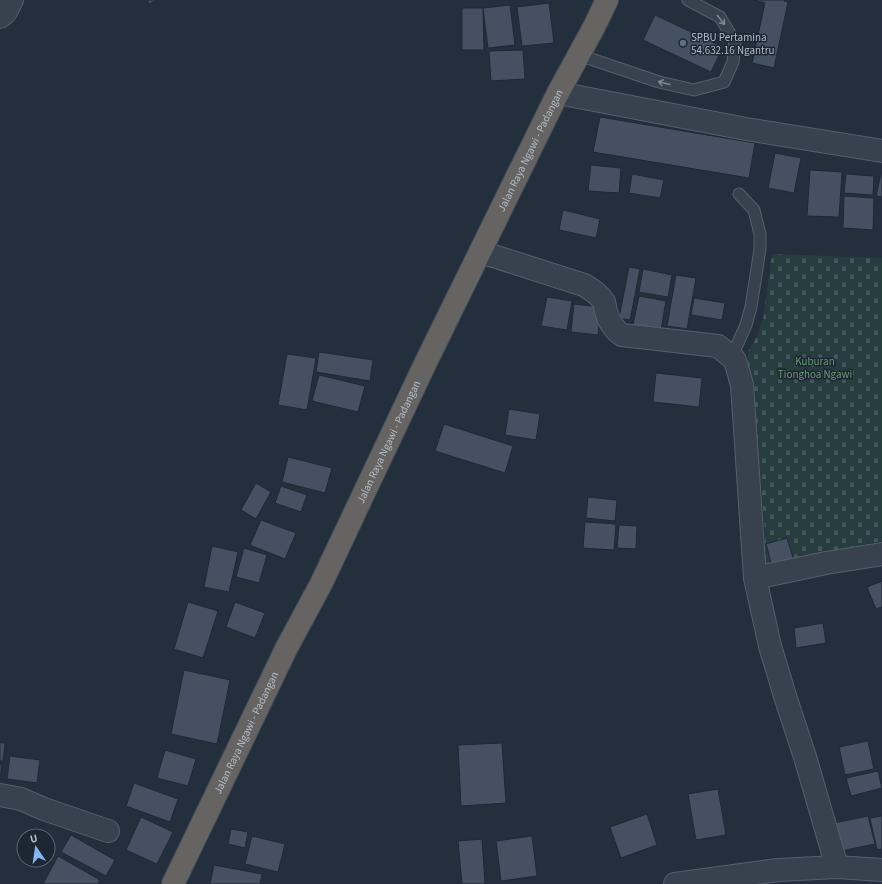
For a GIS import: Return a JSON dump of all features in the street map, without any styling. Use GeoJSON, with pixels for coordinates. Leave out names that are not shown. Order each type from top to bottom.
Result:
{"type":"FeatureCollection","features":[{"type":"Feature","properties":{"kind":"highway","name":"Jalan Raya Ngawi - Padangan"},"geometry":{"type":"LineString","coordinates":[[173,884],[287,647],[321,584],[425,364],[558,93],[607,0]]}},
{"type":"Feature","properties":{"kind":"street"},"geometry":{"type":"LineString","coordinates":[[0,17],[6,12],[12,0]]}},
{"type":"Feature","properties":{"kind":"street"},"geometry":{"type":"LineString","coordinates":[[558,93],[746,129],[882,150]]}},
{"type":"Feature","properties":{"kind":"street"},"geometry":{"type":"LineString","coordinates":[[481,252],[584,285],[598,294],[605,304],[606,313],[610,322],[617,332],[622,335],[718,346],[735,360],[742,385],[755,578],[770,646],[784,696],[806,757],[837,867]]}},
{"type":"Feature","properties":{"kind":"street"},"geometry":{"type":"LineString","coordinates":[[755,578],[826,563],[882,554]]}},
{"type":"Feature","properties":{"kind":"street"},"geometry":{"type":"LineString","coordinates":[[0,795],[21,799],[44,809],[108,831]]}},
{"type":"Feature","properties":{"kind":"street"},"geometry":{"type":"LineString","coordinates":[[675,884],[778,870],[837,867],[882,870]]}},
{"type":"Feature","properties":{"kind":"lane"},"geometry":{"type":"LineString","coordinates":[[579,55],[659,82],[694,90],[724,82],[734,62],[735,42],[720,17],[688,0]]}},
{"type":"Feature","properties":{"kind":"lane"},"geometry":{"type":"LineString","coordinates":[[732,356],[746,325],[751,307],[760,249],[760,234],[754,210],[739,194]]}},
{"type":"Feature","properties":{"kind":"green space","name":"Kuburan Tionghoa Ngawi"},"geometry":{"type":"Polygon","coordinates":[[[772,254],[882,258],[882,541],[765,568],[765,532],[753,392],[748,371],[748,352],[757,336],[763,319],[772,254]]]}},
{"type":"Feature","properties":{"kind":"building"},"geometry":{"type":"Polygon","coordinates":[[[147,0],[157,0],[149,4],[147,0]]]}},
{"type":"Feature","properties":{"kind":"building"},"geometry":{"type":"Polygon","coordinates":[[[754,0],[785,0],[784,1],[788,2],[774,68],[752,63],[765,3],[754,0]]]}},
{"type":"Feature","properties":{"kind":"building"},"geometry":{"type":"Polygon","coordinates":[[[549,3],[554,43],[522,46],[517,7],[549,3]]]}},
{"type":"Feature","properties":{"kind":"building"},"geometry":{"type":"Polygon","coordinates":[[[510,5],[515,45],[488,48],[483,8],[510,5]]]}},
{"type":"Feature","properties":{"kind":"building"},"geometry":{"type":"Polygon","coordinates":[[[462,8],[483,8],[484,50],[462,50],[462,8]]]}},
{"type":"Feature","properties":{"kind":"building"},"geometry":{"type":"Polygon","coordinates":[[[655,15],[723,47],[711,72],[643,40],[655,15]]]}},
{"type":"Feature","properties":{"kind":"building"},"geometry":{"type":"Polygon","coordinates":[[[523,50],[525,79],[491,81],[489,51],[523,50]]]}},
{"type":"Feature","properties":{"kind":"building"},"geometry":{"type":"Polygon","coordinates":[[[600,117],[755,143],[749,178],[593,152],[600,117]]]}},
{"type":"Feature","properties":{"kind":"building"},"geometry":{"type":"Polygon","coordinates":[[[775,153],[801,158],[794,193],[768,188],[775,153]]]}},
{"type":"Feature","properties":{"kind":"building"},"geometry":{"type":"Polygon","coordinates":[[[591,165],[621,168],[619,193],[588,191],[591,165]]]}},
{"type":"Feature","properties":{"kind":"building"},"geometry":{"type":"Polygon","coordinates":[[[810,170],[842,172],[839,217],[807,216],[810,170]]]}},
{"type":"Feature","properties":{"kind":"building"},"geometry":{"type":"Polygon","coordinates":[[[882,173],[882,197],[876,196],[882,173]]]}},
{"type":"Feature","properties":{"kind":"building"},"geometry":{"type":"Polygon","coordinates":[[[632,174],[664,180],[660,198],[629,193],[632,174]]]}},
{"type":"Feature","properties":{"kind":"building"},"geometry":{"type":"Polygon","coordinates":[[[846,174],[874,176],[873,195],[844,193],[846,174]]]}},
{"type":"Feature","properties":{"kind":"building"},"geometry":{"type":"Polygon","coordinates":[[[844,196],[874,198],[873,230],[843,228],[844,196]]]}},
{"type":"Feature","properties":{"kind":"building"},"geometry":{"type":"Polygon","coordinates":[[[563,210],[600,219],[596,238],[559,230],[563,210]]]}},
{"type":"Feature","properties":{"kind":"building"},"geometry":{"type":"Polygon","coordinates":[[[629,267],[640,269],[630,320],[619,318],[629,267]]]}},
{"type":"Feature","properties":{"kind":"building"},"geometry":{"type":"Polygon","coordinates":[[[643,269],[672,275],[668,297],[639,292],[643,269]]]}},
{"type":"Feature","properties":{"kind":"building"},"geometry":{"type":"Polygon","coordinates":[[[676,275],[696,278],[687,329],[667,326],[676,275]]]}},
{"type":"Feature","properties":{"kind":"building"},"geometry":{"type":"Polygon","coordinates":[[[639,296],[666,301],[661,330],[633,325],[639,296]]]}},
{"type":"Feature","properties":{"kind":"building"},"geometry":{"type":"Polygon","coordinates":[[[547,297],[572,301],[567,330],[541,326],[547,297]]]}},
{"type":"Feature","properties":{"kind":"building"},"geometry":{"type":"Polygon","coordinates":[[[694,298],[725,303],[722,320],[691,315],[694,298]]]}},
{"type":"Feature","properties":{"kind":"building"},"geometry":{"type":"Polygon","coordinates":[[[574,304],[601,307],[598,335],[571,332],[574,304]]]}},
{"type":"Feature","properties":{"kind":"building"},"geometry":{"type":"Polygon","coordinates":[[[319,352],[373,360],[370,381],[316,372],[319,352]]]}},
{"type":"Feature","properties":{"kind":"building"},"geometry":{"type":"Polygon","coordinates":[[[287,354],[316,358],[307,410],[278,405],[287,354]]]}},
{"type":"Feature","properties":{"kind":"building"},"geometry":{"type":"Polygon","coordinates":[[[656,373],[702,378],[699,407],[653,402],[656,373]]]}},
{"type":"Feature","properties":{"kind":"building"},"geometry":{"type":"Polygon","coordinates":[[[319,375],[365,386],[358,412],[312,401],[319,375]]]}},
{"type":"Feature","properties":{"kind":"building"},"geometry":{"type":"Polygon","coordinates":[[[509,409],[540,414],[536,440],[505,435],[509,409]]]}},
{"type":"Feature","properties":{"kind":"building"},"geometry":{"type":"Polygon","coordinates":[[[444,424],[513,446],[505,473],[435,451],[444,424]]]}},
{"type":"Feature","properties":{"kind":"building"},"geometry":{"type":"Polygon","coordinates":[[[288,457],[332,468],[325,493],[282,482],[288,457]]]}},
{"type":"Feature","properties":{"kind":"building"},"geometry":{"type":"Polygon","coordinates":[[[256,483],[271,492],[256,519],[241,510],[256,483]]]}},
{"type":"Feature","properties":{"kind":"building"},"geometry":{"type":"Polygon","coordinates":[[[281,486],[307,495],[301,512],[275,503],[281,486]]]}},
{"type":"Feature","properties":{"kind":"building"},"geometry":{"type":"Polygon","coordinates":[[[588,497],[617,500],[615,521],[586,518],[588,497]]]}},
{"type":"Feature","properties":{"kind":"building"},"geometry":{"type":"Polygon","coordinates":[[[261,520],[296,533],[285,559],[250,545],[261,520]]]}},
{"type":"Feature","properties":{"kind":"building"},"geometry":{"type":"Polygon","coordinates":[[[585,522],[616,524],[614,550],[583,548],[585,522]]]}},
{"type":"Feature","properties":{"kind":"building"},"geometry":{"type":"Polygon","coordinates":[[[619,525],[637,526],[636,549],[617,548],[619,525]]]}},
{"type":"Feature","properties":{"kind":"building"},"geometry":{"type":"Polygon","coordinates":[[[787,538],[795,564],[773,570],[766,544],[787,538]]]}},
{"type":"Feature","properties":{"kind":"building"},"geometry":{"type":"Polygon","coordinates":[[[212,546],[238,552],[229,592],[204,587],[212,546]]]}},
{"type":"Feature","properties":{"kind":"building"},"geometry":{"type":"Polygon","coordinates":[[[244,548],[267,555],[259,583],[236,577],[244,548]]]}},
{"type":"Feature","properties":{"kind":"building"},"geometry":{"type":"Polygon","coordinates":[[[882,581],[882,607],[876,609],[867,587],[882,581]]]}},
{"type":"Feature","properties":{"kind":"building"},"geometry":{"type":"Polygon","coordinates":[[[188,602],[218,611],[203,658],[174,649],[188,602]]]}},
{"type":"Feature","properties":{"kind":"building"},"geometry":{"type":"Polygon","coordinates":[[[235,602],[265,613],[255,638],[226,627],[235,602]]]}},
{"type":"Feature","properties":{"kind":"building"},"geometry":{"type":"Polygon","coordinates":[[[823,623],[826,643],[796,648],[794,628],[823,623]]]}},
{"type":"Feature","properties":{"kind":"building"},"geometry":{"type":"Polygon","coordinates":[[[184,670],[230,680],[217,744],[171,734],[184,670]]]}},
{"type":"Feature","properties":{"kind":"building"},"geometry":{"type":"Polygon","coordinates":[[[868,741],[874,769],[845,775],[839,747],[868,741]]]}},
{"type":"Feature","properties":{"kind":"building"},"geometry":{"type":"Polygon","coordinates":[[[0,743],[5,743],[3,761],[0,761],[0,743]]]}},
{"type":"Feature","properties":{"kind":"building"},"geometry":{"type":"Polygon","coordinates":[[[502,743],[506,803],[461,806],[458,745],[502,743]]]}},
{"type":"Feature","properties":{"kind":"building"},"geometry":{"type":"Polygon","coordinates":[[[165,750],[196,759],[188,786],[157,778],[165,750]]]}},
{"type":"Feature","properties":{"kind":"building"},"geometry":{"type":"Polygon","coordinates":[[[10,756],[40,760],[37,783],[7,779],[10,756]]]}},
{"type":"Feature","properties":{"kind":"building"},"geometry":{"type":"Polygon","coordinates":[[[0,764],[2,764],[1,775],[0,775],[0,764]]]}},
{"type":"Feature","properties":{"kind":"building"},"geometry":{"type":"Polygon","coordinates":[[[878,771],[882,788],[851,796],[846,778],[878,771]]]}},
{"type":"Feature","properties":{"kind":"building"},"geometry":{"type":"Polygon","coordinates":[[[134,783],[178,799],[170,822],[126,806],[134,783]]]}},
{"type":"Feature","properties":{"kind":"building"},"geometry":{"type":"Polygon","coordinates":[[[718,789],[726,835],[696,840],[688,794],[718,789]]]}},
{"type":"Feature","properties":{"kind":"building"},"geometry":{"type":"Polygon","coordinates":[[[647,814],[657,845],[621,858],[610,827],[647,814]]]}},
{"type":"Feature","properties":{"kind":"building"},"geometry":{"type":"Polygon","coordinates":[[[868,816],[875,844],[841,851],[834,823],[868,816]]]}},
{"type":"Feature","properties":{"kind":"building"},"geometry":{"type":"Polygon","coordinates":[[[882,816],[882,849],[877,850],[870,818],[882,816]]]}},
{"type":"Feature","properties":{"kind":"building"},"geometry":{"type":"Polygon","coordinates":[[[141,817],[173,832],[157,864],[126,850],[141,817]]]}},
{"type":"Feature","properties":{"kind":"building"},"geometry":{"type":"Polygon","coordinates":[[[231,829],[248,832],[245,848],[228,844],[231,829]]]}},
{"type":"Feature","properties":{"kind":"building"},"geometry":{"type":"Polygon","coordinates":[[[71,835],[115,860],[106,876],[61,852],[71,835]]]}},
{"type":"Feature","properties":{"kind":"building"},"geometry":{"type":"Polygon","coordinates":[[[252,836],[285,844],[278,872],[245,864],[252,836]]]}},
{"type":"Feature","properties":{"kind":"building"},"geometry":{"type":"Polygon","coordinates":[[[532,836],[537,876],[501,881],[496,841],[532,836]]]}},
{"type":"Feature","properties":{"kind":"building"},"geometry":{"type":"Polygon","coordinates":[[[482,839],[485,884],[462,884],[458,841],[482,839]]]}},
{"type":"Feature","properties":{"kind":"building"},"geometry":{"type":"Polygon","coordinates":[[[58,856],[100,880],[98,884],[43,884],[52,868],[56,868],[56,860],[58,856]]]}},
{"type":"Feature","properties":{"kind":"building"},"geometry":{"type":"Polygon","coordinates":[[[214,865],[262,874],[260,884],[210,884],[214,865]]]}},
{"type":"Feature","properties":{"kind":"place","name":"SPBU Pertamina 54.632.16 Ngantru"},"geometry":{"type":"Point","coordinates":[683,43]}}]}
